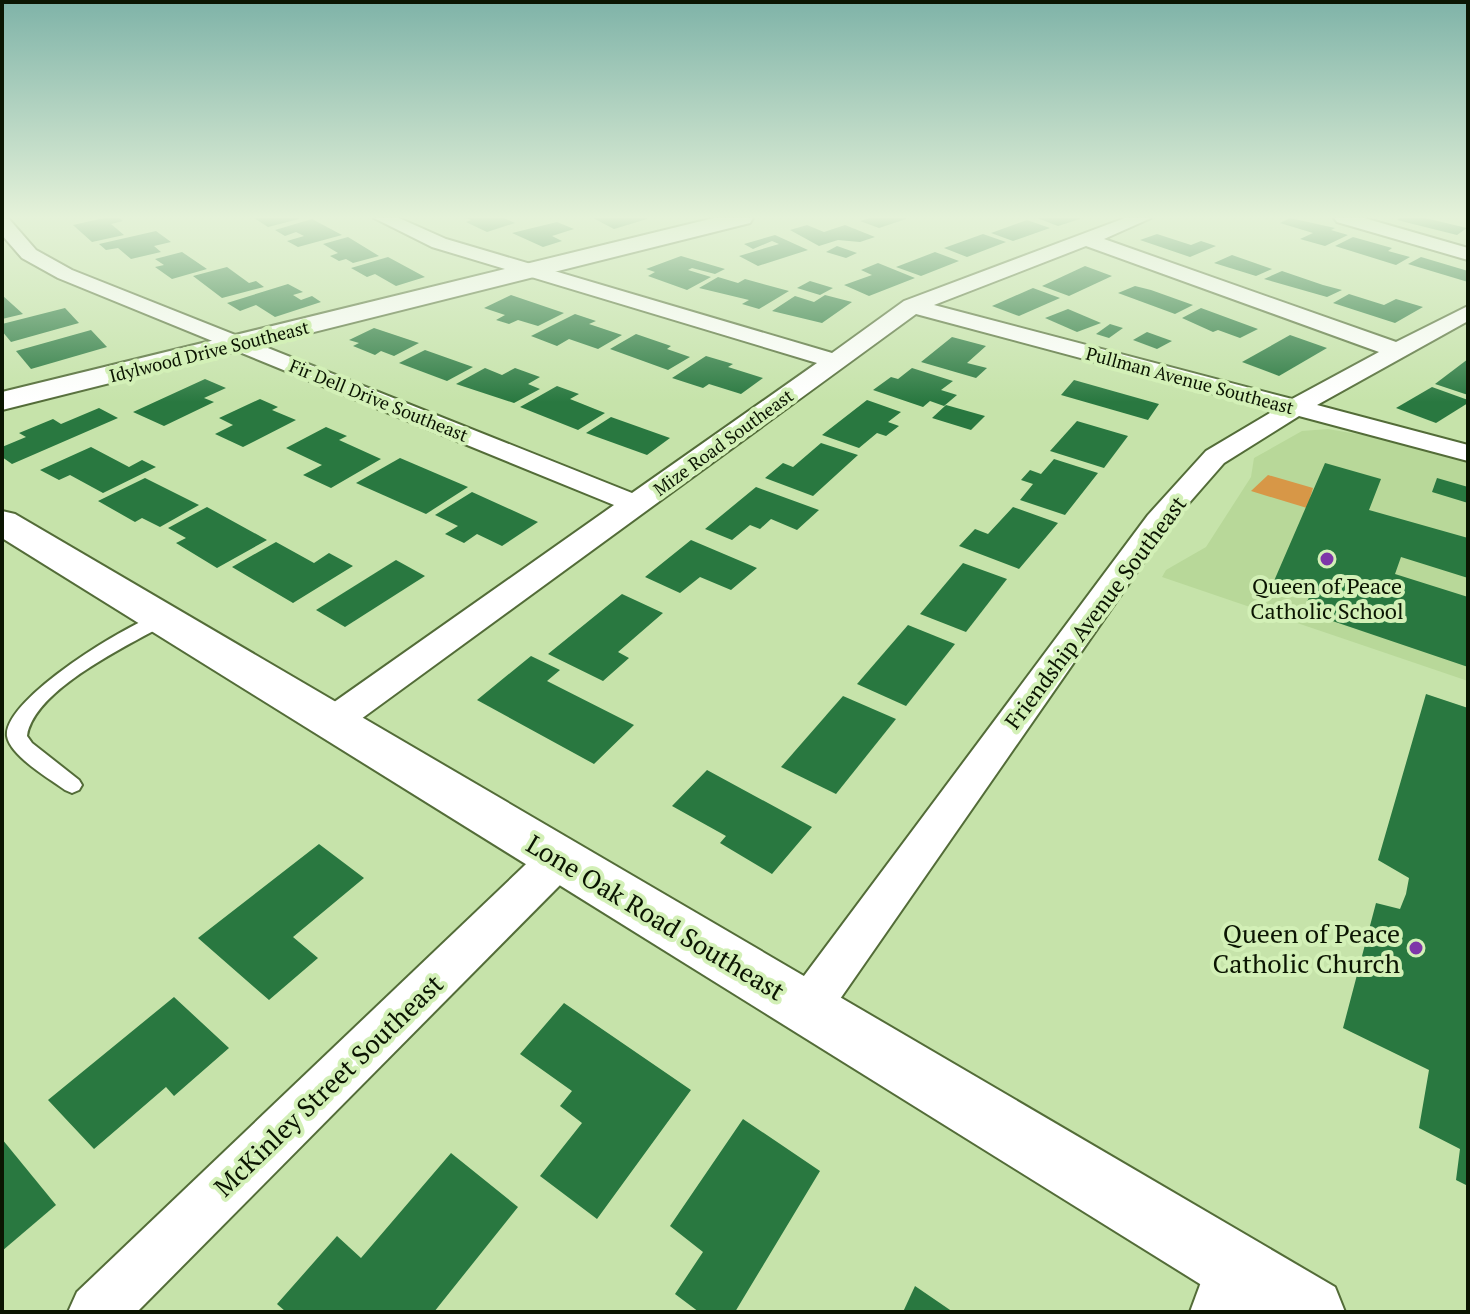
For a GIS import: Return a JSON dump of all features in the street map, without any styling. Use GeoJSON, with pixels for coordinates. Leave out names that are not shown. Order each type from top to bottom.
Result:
{"type":"FeatureCollection","features":[{"type":"Feature","properties":{"kind":"street","name":"Fir Dell Drive Southeast"},"geometry":{"type":"LineString","coordinates":[[78,279],[636,504]]}},
{"type":"Feature","properties":{"kind":"street","name":"Idylwood Drive Southeast"},"geometry":{"type":"LineString","coordinates":[[2,401],[499,279]]}},
{"type":"Feature","properties":{"kind":"street"},"geometry":{"type":"LineString","coordinates":[[561,279],[835,361]]}},
{"type":"Feature","properties":{"kind":"street","name":"Mize Road Southeast"},"geometry":{"type":"LineString","coordinates":[[333,721],[912,306],[981,279]]}},
{"type":"Feature","properties":{"kind":"street"},"geometry":{"type":"LineString","coordinates":[[1198,279],[1398,351]]}},
{"type":"Feature","properties":{"kind":"street","name":"Pullman Avenue Southeast"},"geometry":{"type":"LineString","coordinates":[[912,306],[1468,453]]}},
{"type":"Feature","properties":{"kind":"street","name":"Friendship Avenue Southeast"},"geometry":{"type":"LineString","coordinates":[[808,1007],[1158,521],[1215,457],[1295,408],[1468,312]]}},
{"type":"Feature","properties":{"kind":"street","name":"Lone Oak Road Southeast"},"geometry":{"type":"LineString","coordinates":[[2,522],[808,1007],[1226,1290],[1310,1312]]}},
{"type":"Feature","properties":{"kind":"street","name":"McKinley Street Southeast"},"geometry":{"type":"LineString","coordinates":[[97,1312],[559,859]]}},
{"type":"Feature","properties":{"kind":"lane"},"geometry":{"type":"LineString","coordinates":[[72,785],[25,749],[17,738],[17,723],[35,701],[59,680],[162,619]]}},
{"type":"Feature","properties":{"kind":"shaded area","name":"Queen of Peace Catholic School"},"geometry":{"type":"Polygon","coordinates":[[[1328,429],[1414,444],[1468,459],[1468,681],[1162,577],[1166,570],[1206,547],[1251,477],[1254,458],[1302,431],[1328,429]]]}},
{"type":"Feature","properties":{"kind":"shaded area"},"geometry":{"type":"Polygon","coordinates":[[[1268,475],[1313,488],[1307,508],[1251,491],[1268,475]]]}},
{"type":"Feature","properties":{"kind":"building"},"geometry":{"type":"Polygon","coordinates":[[[197,279],[244,279],[249,283],[256,281],[264,287],[222,298],[197,279]]]}},
{"type":"Feature","properties":{"kind":"building"},"geometry":{"type":"Polygon","coordinates":[[[384,279],[418,279],[396,286],[384,279]]]}},
{"type":"Feature","properties":{"kind":"building"},"geometry":{"type":"Polygon","coordinates":[[[657,279],[707,279],[687,290],[657,279]]]}},
{"type":"Feature","properties":{"kind":"building"},"geometry":{"type":"Polygon","coordinates":[[[714,279],[738,283],[746,279],[789,291],[759,309],[742,304],[749,300],[699,288],[714,279]]]}},
{"type":"Feature","properties":{"kind":"building"},"geometry":{"type":"Polygon","coordinates":[[[860,279],[912,279],[869,296],[844,285],[860,279]]]}},
{"type":"Feature","properties":{"kind":"building"},"geometry":{"type":"Polygon","coordinates":[[[1056,279],[1105,279],[1069,296],[1042,286],[1056,279]]]}},
{"type":"Feature","properties":{"kind":"building"},"geometry":{"type":"Polygon","coordinates":[[[1265,279],[1306,279],[1342,290],[1327,297],[1265,279]]]}},
{"type":"Feature","properties":{"kind":"building"},"geometry":{"type":"Polygon","coordinates":[[[810,281],[833,288],[820,295],[797,288],[810,281]]]}},
{"type":"Feature","properties":{"kind":"building"},"geometry":{"type":"Polygon","coordinates":[[[288,284],[303,292],[293,295],[301,300],[312,296],[321,302],[275,317],[256,305],[240,311],[227,303],[288,284]]]}},
{"type":"Feature","properties":{"kind":"building"},"geometry":{"type":"Polygon","coordinates":[[[1135,286],[1193,305],[1175,314],[1118,293],[1135,286]]]}},
{"type":"Feature","properties":{"kind":"building"},"geometry":{"type":"Polygon","coordinates":[[[1033,288],[1060,298],[1019,316],[992,306],[1033,288]]]}},
{"type":"Feature","properties":{"kind":"building"},"geometry":{"type":"Polygon","coordinates":[[[1349,294],[1384,305],[1396,299],[1423,307],[1395,323],[1333,303],[1349,294]]]}},
{"type":"Feature","properties":{"kind":"building"},"geometry":{"type":"Polygon","coordinates":[[[2,295],[23,314],[2,319],[2,295]]]}},
{"type":"Feature","properties":{"kind":"building"},"geometry":{"type":"Polygon","coordinates":[[[511,295],[564,313],[538,326],[518,320],[509,324],[496,320],[505,315],[484,308],[511,295]]]}},
{"type":"Feature","properties":{"kind":"building"},"geometry":{"type":"Polygon","coordinates":[[[825,295],[852,302],[822,323],[772,311],[795,296],[814,302],[825,295]]]}},
{"type":"Feature","properties":{"kind":"building"},"geometry":{"type":"Polygon","coordinates":[[[65,308],[79,323],[11,342],[2,331],[2,324],[65,308]]]}},
{"type":"Feature","properties":{"kind":"building"},"geometry":{"type":"Polygon","coordinates":[[[1201,308],[1258,329],[1240,338],[1218,330],[1213,332],[1182,318],[1201,308]]]}},
{"type":"Feature","properties":{"kind":"building"},"geometry":{"type":"Polygon","coordinates":[[[1068,309],[1101,323],[1077,332],[1045,318],[1068,309]]]}},
{"type":"Feature","properties":{"kind":"building"},"geometry":{"type":"Polygon","coordinates":[[[575,314],[596,321],[589,324],[622,335],[598,349],[569,339],[557,346],[531,336],[575,314]]]}},
{"type":"Feature","properties":{"kind":"building"},"geometry":{"type":"Polygon","coordinates":[[[1110,324],[1123,328],[1109,338],[1096,334],[1110,324]]]}},
{"type":"Feature","properties":{"kind":"building"},"geometry":{"type":"Polygon","coordinates":[[[374,328],[419,343],[394,356],[381,351],[375,355],[353,346],[359,343],[349,340],[374,328]]]}},
{"type":"Feature","properties":{"kind":"building"},"geometry":{"type":"Polygon","coordinates":[[[91,330],[107,347],[31,369],[16,351],[91,330]]]}},
{"type":"Feature","properties":{"kind":"building"},"geometry":{"type":"Polygon","coordinates":[[[1147,332],[1172,341],[1157,349],[1133,340],[1147,332]]]}},
{"type":"Feature","properties":{"kind":"building"},"geometry":{"type":"Polygon","coordinates":[[[636,334],[671,346],[667,349],[690,357],[668,370],[610,349],[636,334]]]}},
{"type":"Feature","properties":{"kind":"building"},"geometry":{"type":"Polygon","coordinates":[[[1290,335],[1327,348],[1279,376],[1242,362],[1290,335]]]}},
{"type":"Feature","properties":{"kind":"building"},"geometry":{"type":"Polygon","coordinates":[[[952,337],[986,346],[967,363],[987,368],[976,378],[921,362],[952,337]]]}},
{"type":"Feature","properties":{"kind":"building"},"geometry":{"type":"Polygon","coordinates":[[[425,350],[473,367],[447,381],[399,363],[425,350]]]}},
{"type":"Feature","properties":{"kind":"building"},"geometry":{"type":"Polygon","coordinates":[[[706,356],[763,378],[741,394],[709,384],[703,388],[672,378],[706,356]]]}},
{"type":"Feature","properties":{"kind":"building"},"geometry":{"type":"Polygon","coordinates":[[[1468,359],[1468,395],[1435,384],[1468,359]]]}},
{"type":"Feature","properties":{"kind":"building"},"geometry":{"type":"Polygon","coordinates":[[[485,368],[502,375],[515,368],[540,377],[528,384],[540,389],[514,403],[456,384],[485,368]]]}},
{"type":"Feature","properties":{"kind":"building"},"geometry":{"type":"Polygon","coordinates":[[[912,368],[953,381],[941,390],[957,395],[944,406],[930,401],[923,407],[873,390],[891,377],[898,379],[912,368]]]}},
{"type":"Feature","properties":{"kind":"building"},"geometry":{"type":"Polygon","coordinates":[[[205,379],[226,388],[204,398],[214,402],[164,426],[133,412],[205,379]]]}},
{"type":"Feature","properties":{"kind":"building"},"geometry":{"type":"Polygon","coordinates":[[[1074,380],[1159,404],[1148,420],[1061,395],[1074,380]]]}},
{"type":"Feature","properties":{"kind":"building"},"geometry":{"type":"Polygon","coordinates":[[[557,386],[579,394],[570,399],[605,413],[578,430],[520,407],[557,386]]]}},
{"type":"Feature","properties":{"kind":"building"},"geometry":{"type":"Polygon","coordinates":[[[1432,387],[1468,400],[1468,403],[1436,423],[1396,408],[1432,387]]]}},
{"type":"Feature","properties":{"kind":"building"},"geometry":{"type":"Polygon","coordinates":[[[260,399],[278,407],[272,410],[296,420],[243,447],[215,434],[233,425],[219,418],[260,399]]]}},
{"type":"Feature","properties":{"kind":"building"},"geometry":{"type":"Polygon","coordinates":[[[867,400],[901,412],[888,422],[899,426],[886,436],[877,433],[859,448],[822,435],[867,400]]]}},
{"type":"Feature","properties":{"kind":"building"},"geometry":{"type":"Polygon","coordinates":[[[946,405],[985,416],[971,430],[932,418],[946,405]]]}},
{"type":"Feature","properties":{"kind":"building"},"geometry":{"type":"Polygon","coordinates":[[[99,408],[118,418],[12,464],[2,457],[2,447],[26,437],[19,433],[53,419],[61,424],[99,408]]]}},
{"type":"Feature","properties":{"kind":"building"},"geometry":{"type":"Polygon","coordinates":[[[611,417],[670,438],[647,455],[586,433],[611,417]]]}},
{"type":"Feature","properties":{"kind":"building"},"geometry":{"type":"Polygon","coordinates":[[[1077,421],[1128,436],[1104,468],[1050,451],[1077,421]]]}},
{"type":"Feature","properties":{"kind":"building"},"geometry":{"type":"Polygon","coordinates":[[[326,427],[347,436],[339,440],[381,459],[331,488],[303,475],[322,465],[286,448],[326,427]]]}},
{"type":"Feature","properties":{"kind":"building"},"geometry":{"type":"Polygon","coordinates":[[[821,443],[858,455],[813,496],[765,478],[783,463],[793,467],[821,443]]]}},
{"type":"Feature","properties":{"kind":"building"},"geometry":{"type":"Polygon","coordinates":[[[91,447],[129,467],[142,460],[156,467],[103,493],[70,475],[59,480],[40,470],[91,447]]]}},
{"type":"Feature","properties":{"kind":"building"},"geometry":{"type":"Polygon","coordinates":[[[400,458],[468,487],[426,514],[356,483],[400,458]]]}},
{"type":"Feature","properties":{"kind":"building"},"geometry":{"type":"Polygon","coordinates":[[[1054,459],[1098,473],[1065,515],[1020,500],[1033,484],[1021,480],[1030,470],[1041,474],[1054,459]]]}},
{"type":"Feature","properties":{"kind":"building"},"geometry":{"type":"Polygon","coordinates":[[[1325,463],[1381,479],[1369,510],[1468,538],[1468,578],[1401,557],[1395,574],[1468,597],[1468,667],[1303,611],[1311,593],[1274,581],[1325,463]]]}},
{"type":"Feature","properties":{"kind":"building"},"geometry":{"type":"Polygon","coordinates":[[[145,478],[199,505],[160,527],[142,518],[135,522],[98,501],[145,478]]]}},
{"type":"Feature","properties":{"kind":"building"},"geometry":{"type":"Polygon","coordinates":[[[1437,478],[1468,487],[1468,503],[1432,492],[1437,478]]]}},
{"type":"Feature","properties":{"kind":"building"},"geometry":{"type":"Polygon","coordinates":[[[756,487],[819,510],[797,530],[771,519],[760,529],[750,525],[732,540],[705,529],[756,487]]]}},
{"type":"Feature","properties":{"kind":"building"},"geometry":{"type":"Polygon","coordinates":[[[472,492],[538,522],[502,546],[477,534],[464,543],[445,534],[458,526],[435,515],[472,492]]]}},
{"type":"Feature","properties":{"kind":"building"},"geometry":{"type":"Polygon","coordinates":[[[207,507],[267,540],[217,568],[176,543],[186,538],[168,528],[207,507]]]}},
{"type":"Feature","properties":{"kind":"building"},"geometry":{"type":"Polygon","coordinates":[[[1013,507],[1058,523],[1019,569],[959,546],[975,529],[988,534],[1013,507]]]}},
{"type":"Feature","properties":{"kind":"building"},"geometry":{"type":"Polygon","coordinates":[[[691,540],[757,568],[731,590],[700,577],[680,593],[645,577],[691,540]]]}},
{"type":"Feature","properties":{"kind":"building"},"geometry":{"type":"Polygon","coordinates":[[[276,542],[314,563],[329,553],[353,566],[293,603],[232,567],[276,542]]]}},
{"type":"Feature","properties":{"kind":"building"},"geometry":{"type":"Polygon","coordinates":[[[396,560],[425,576],[345,627],[316,610],[396,560]]]}},
{"type":"Feature","properties":{"kind":"building"},"geometry":{"type":"Polygon","coordinates":[[[963,563],[1007,579],[966,632],[920,614],[963,563]]]}},
{"type":"Feature","properties":{"kind":"building"},"geometry":{"type":"Polygon","coordinates":[[[622,594],[663,613],[618,652],[629,658],[603,681],[548,654],[622,594]]]}},
{"type":"Feature","properties":{"kind":"building"},"geometry":{"type":"Polygon","coordinates":[[[908,625],[955,644],[906,706],[857,684],[908,625]]]}},
{"type":"Feature","properties":{"kind":"building"},"geometry":{"type":"Polygon","coordinates":[[[531,656],[560,670],[547,681],[634,725],[594,764],[477,700],[531,656]]]}},
{"type":"Feature","properties":{"kind":"building","name":"Queen of Peace Catholic Church"},"geometry":{"type":"Polygon","coordinates":[[[1426,694],[1468,708],[1468,1186],[1456,1180],[1460,1149],[1419,1128],[1429,1070],[1343,1028],[1376,903],[1400,909],[1406,894],[1409,878],[1378,860],[1426,694]]]}},
{"type":"Feature","properties":{"kind":"building"},"geometry":{"type":"Polygon","coordinates":[[[843,696],[896,719],[836,794],[781,767],[843,696]]]}},
{"type":"Feature","properties":{"kind":"building"},"geometry":{"type":"Polygon","coordinates":[[[707,770],[812,827],[772,874],[720,843],[726,836],[672,806],[707,770]]]}},
{"type":"Feature","properties":{"kind":"building"},"geometry":{"type":"Polygon","coordinates":[[[319,844],[364,878],[293,937],[318,958],[269,1000],[198,938],[319,844]]]}},
{"type":"Feature","properties":{"kind":"building"},"geometry":{"type":"Polygon","coordinates":[[[174,997],[229,1048],[174,1096],[166,1087],[94,1149],[48,1100],[174,997]]]}},
{"type":"Feature","properties":{"kind":"building"},"geometry":{"type":"Polygon","coordinates":[[[564,1003],[691,1090],[597,1219],[540,1176],[582,1123],[560,1106],[572,1091],[520,1054],[564,1003]]]}},
{"type":"Feature","properties":{"kind":"building"},"geometry":{"type":"Polygon","coordinates":[[[743,1119],[820,1171],[735,1312],[699,1312],[675,1294],[703,1252],[670,1226],[743,1119]]]}},
{"type":"Feature","properties":{"kind":"building"},"geometry":{"type":"Polygon","coordinates":[[[2,1139],[56,1205],[2,1251],[2,1139]]]}},
{"type":"Feature","properties":{"kind":"building"},"geometry":{"type":"Polygon","coordinates":[[[451,1153],[518,1207],[434,1312],[286,1312],[277,1304],[337,1236],[361,1258],[451,1153]]]}},
{"type":"Feature","properties":{"kind":"building"},"geometry":{"type":"Polygon","coordinates":[[[915,1286],[953,1312],[903,1312],[915,1286]]]}},
{"type":"Feature","properties":{"kind":"place","name":"Queen of Peace Catholic School"},"geometry":{"type":"Point","coordinates":[1327,559]}},
{"type":"Feature","properties":{"kind":"place","name":"Queen of Peace Catholic Church"},"geometry":{"type":"Point","coordinates":[1416,948]}}]}
